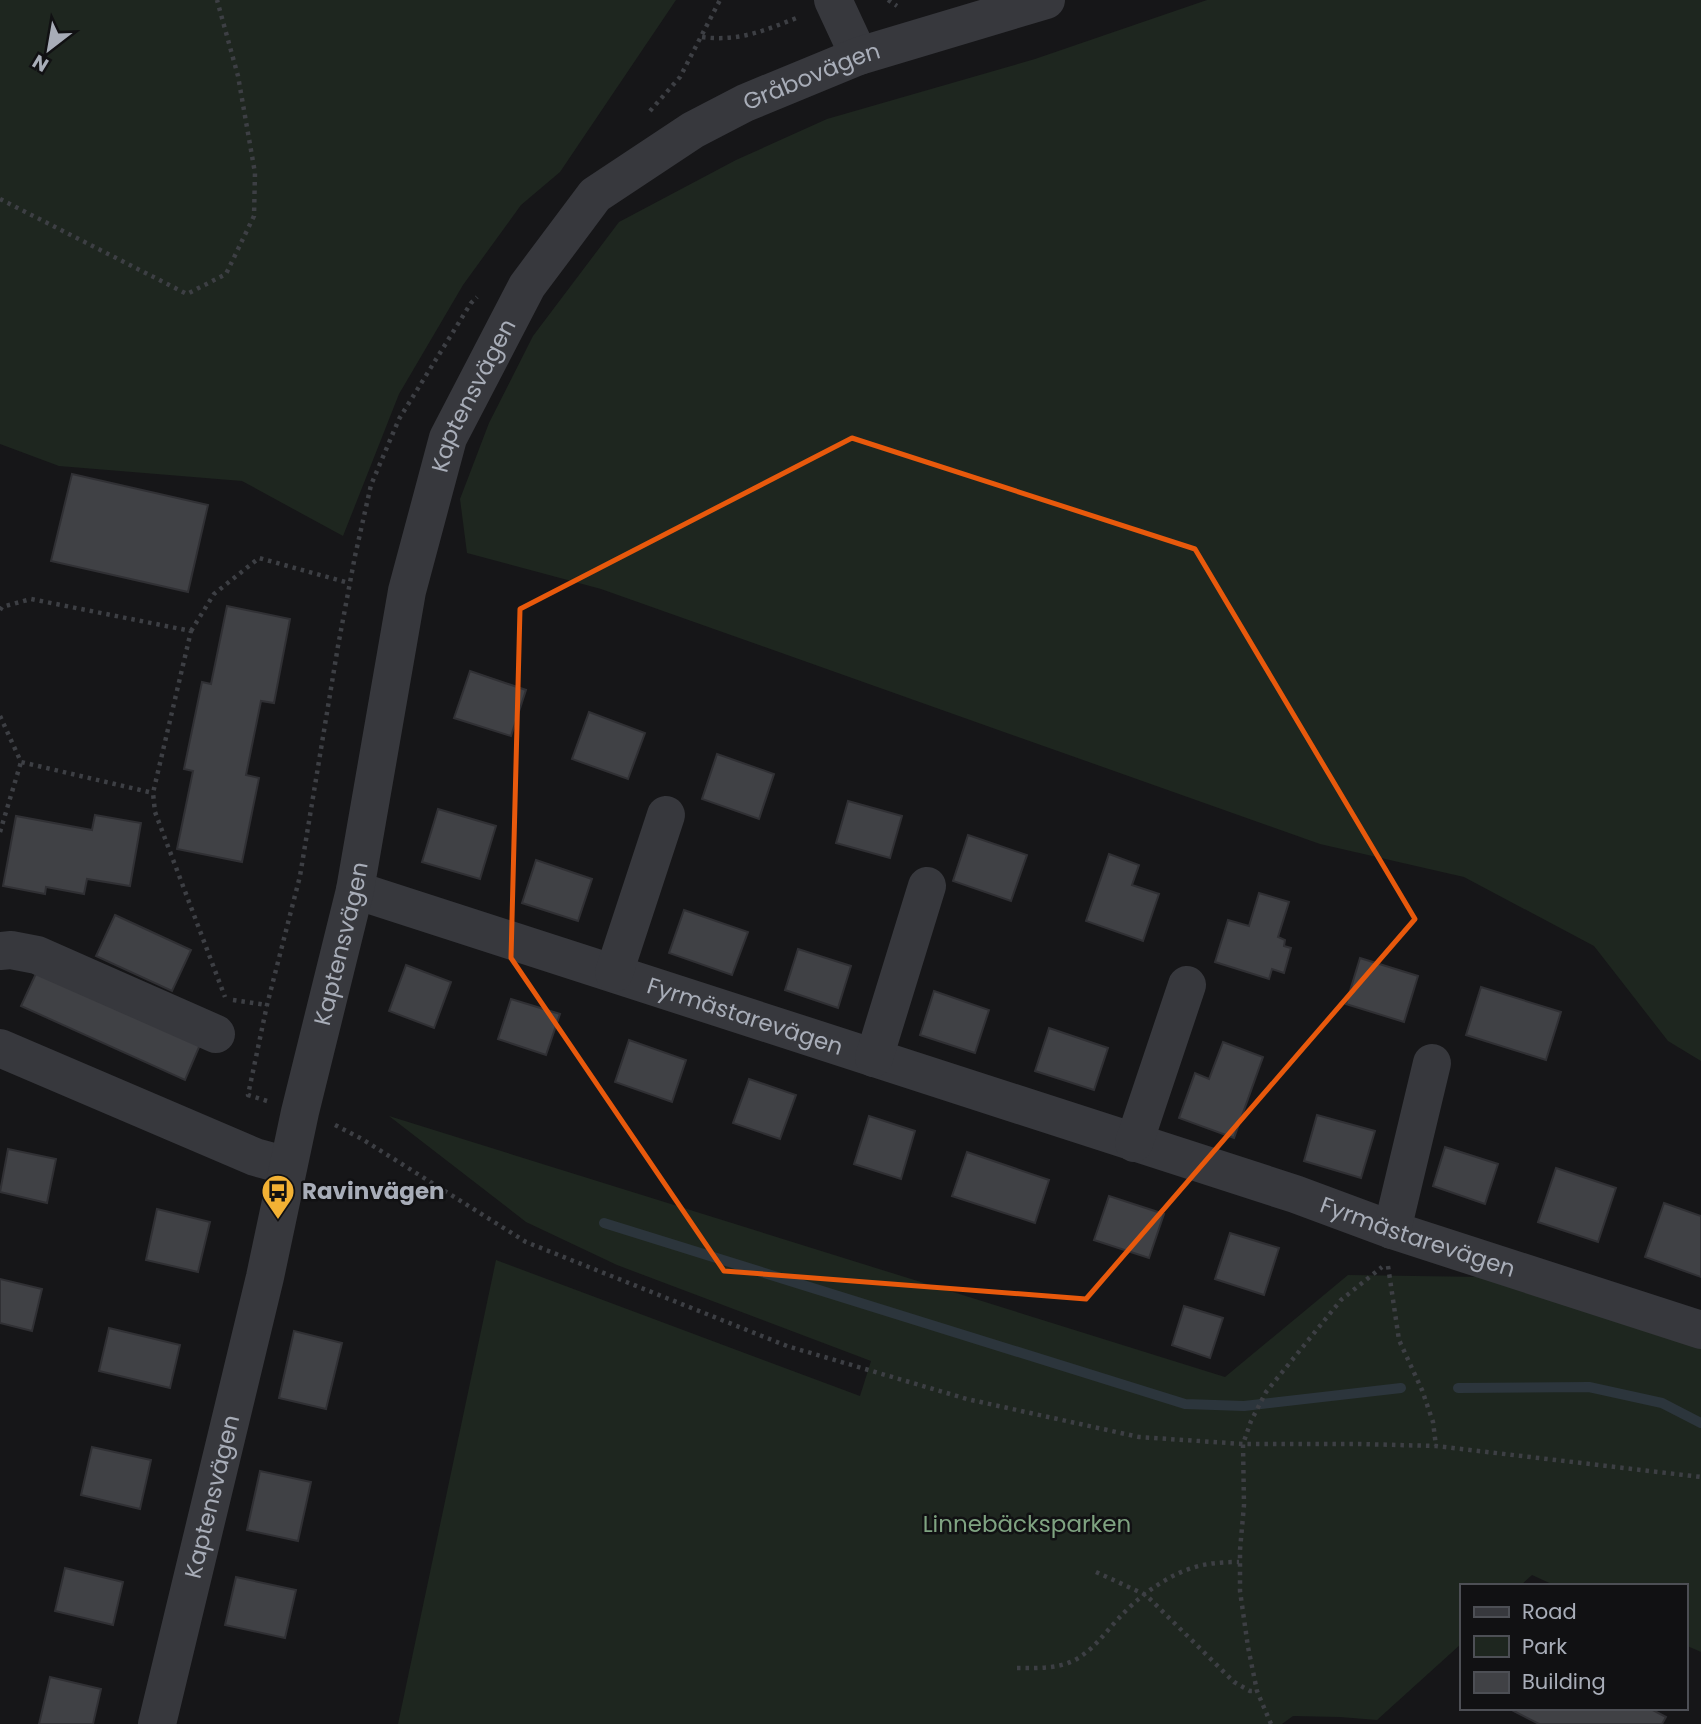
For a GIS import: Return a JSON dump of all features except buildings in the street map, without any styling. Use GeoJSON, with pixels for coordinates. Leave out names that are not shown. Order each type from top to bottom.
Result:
{"type":"FeatureCollection","features":[{"type":"Feature","properties":{"kind":"street","name":"Gråbovägen"},"geometry":{"type":"LineString","coordinates":[[595,195],[692,130],[745,103],[859,56],[1046,0]]}},
{"type":"Feature","properties":{"kind":"street"},"geometry":{"type":"LineString","coordinates":[[834,2],[859,56]]}},
{"type":"Feature","properties":{"kind":"street","name":"Kaptensvägen"},"geometry":{"type":"LineString","coordinates":[[157,1724],[278,1221],[300,1112],[355,890],[407,591],[448,438],[527,286],[595,195]]}},
{"type":"Feature","properties":{"kind":"street"},"geometry":{"type":"LineString","coordinates":[[614,974],[666,815]]}},
{"type":"Feature","properties":{"kind":"street"},"geometry":{"type":"LineString","coordinates":[[874,1058],[927,886]]}},
{"type":"Feature","properties":{"kind":"street","name":"Fyrmästarevägen"},"geometry":{"type":"LineString","coordinates":[[355,890],[1295,1194],[1392,1230],[1701,1331]]}},
{"type":"Feature","properties":{"kind":"street"},"geometry":{"type":"LineString","coordinates":[[0,951],[12,950],[37,955],[216,1034]]}},
{"type":"Feature","properties":{"kind":"street"},"geometry":{"type":"LineString","coordinates":[[1134,1143],[1187,985]]}},
{"type":"Feature","properties":{"kind":"street"},"geometry":{"type":"LineString","coordinates":[[1,1051],[255,1157],[288,1166]]}},
{"type":"Feature","properties":{"kind":"street"},"geometry":{"type":"LineString","coordinates":[[1392,1230],[1432,1063]]}},
{"type":"Feature","properties":{"kind":"path"},"geometry":{"type":"LineString","coordinates":[[0,199],[187,294],[226,274],[254,216],[255,173],[238,76],[217,0]]}},
{"type":"Feature","properties":{"kind":"path"},"geometry":{"type":"LineString","coordinates":[[702,37],[717,39],[757,34],[834,2]]}},
{"type":"Feature","properties":{"kind":"path"},"geometry":{"type":"LineString","coordinates":[[267,1005],[226,999],[155,812],[153,793],[191,631],[214,594],[259,558],[350,583]]}},
{"type":"Feature","properties":{"kind":"path"},"geometry":{"type":"LineString","coordinates":[[0,610],[2,607],[32,599],[191,631]]}},
{"type":"Feature","properties":{"kind":"path"},"geometry":{"type":"LineString","coordinates":[[0,716],[21,762],[0,832]]}},
{"type":"Feature","properties":{"kind":"path"},"geometry":{"type":"LineString","coordinates":[[21,762],[153,793]]}},
{"type":"Feature","properties":{"kind":"path"},"geometry":{"type":"LineString","coordinates":[[248,1095],[329,1123],[362,1139],[526,1242],[787,1346],[967,1399],[1139,1437],[1242,1444],[1436,1446],[1701,1477]]}},
{"type":"Feature","properties":{"kind":"path"},"geometry":{"type":"LineString","coordinates":[[1271,1724],[1257,1691],[1240,1591],[1244,1505],[1242,1444],[1266,1392],[1341,1300],[1387,1263],[1399,1340],[1422,1390],[1433,1422],[1436,1446]]}},
{"type":"Feature","properties":{"kind":"path"},"geometry":{"type":"LineString","coordinates":[[1017,1668],[1046,1669],[1074,1660],[1095,1645],[1133,1603],[1164,1581],[1191,1568],[1240,1562]]}},
{"type":"Feature","properties":{"kind":"path"},"geometry":{"type":"LineString","coordinates":[[1096,1572],[1146,1595],[1234,1682],[1250,1691],[1257,1691]]}},
{"type":"Feature","properties":{"kind":"highlighted area"},"geometry":{"type":"Polygon","coordinates":[[[852,438],[1195,549],[1415,919],[1086,1299],[724,1271],[511,958],[520,609],[852,438]]]}},
{"type":"Feature","properties":{"kind":"green space"},"geometry":{"type":"Polygon","coordinates":[[[0,0],[676,0],[560,172],[521,205],[463,285],[399,394],[343,536],[242,481],[59,466],[0,444],[0,0]]]}},
{"type":"Feature","properties":{"kind":"green space"},"geometry":{"type":"Polygon","coordinates":[[[1207,0],[1701,0],[1701,1061],[1668,1041],[1594,946],[1464,877],[1320,844],[601,589],[467,553],[460,499],[489,423],[533,336],[619,222],[736,160],[827,119],[1035,59],[1207,0]]]}},
{"type":"Feature","properties":{"kind":"green space","name":"Linnebäcksparken"},"geometry":{"type":"Polygon","coordinates":[[[389,1116],[1225,1377],[1348,1275],[1483,1277],[1701,1347],[1701,1652],[1687,1646],[1687,1584],[1552,1584],[1532,1575],[1522,1584],[1460,1584],[1460,1645],[1377,1720],[1293,1716],[1282,1724],[398,1724],[496,1260],[860,1396],[871,1361],[617,1265],[526,1222],[389,1116]]]}},
{"type":"Feature","properties":{"kind":"waterway"},"geometry":{"type":"LineString","coordinates":[[604,1223],[1185,1404],[1244,1406],[1401,1388]]}},
{"type":"Feature","properties":{"kind":"waterway"},"geometry":{"type":"LineString","coordinates":[[1458,1388],[1589,1387],[1662,1403],[1701,1423]]}},
{"type":"Feature","properties":{"kind":"place","name":"Ravinvägen"},"geometry":{"type":"Point","coordinates":[278,1221]}}]}
